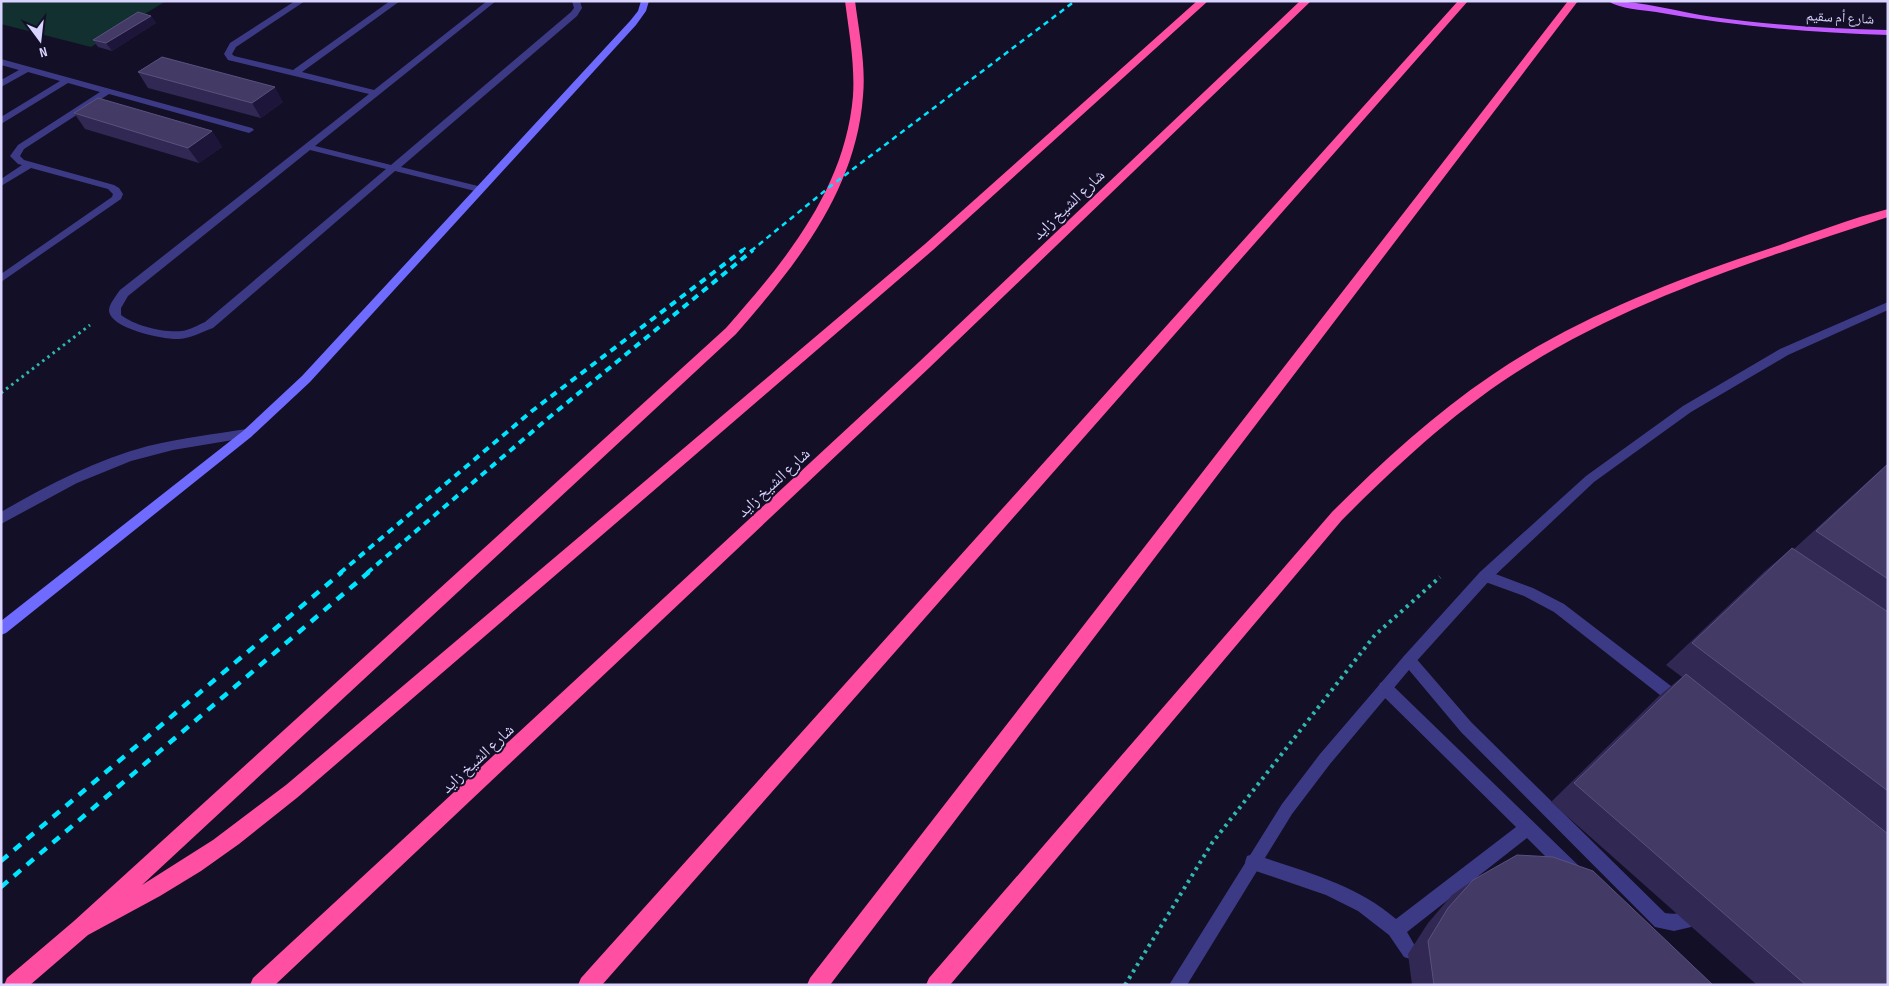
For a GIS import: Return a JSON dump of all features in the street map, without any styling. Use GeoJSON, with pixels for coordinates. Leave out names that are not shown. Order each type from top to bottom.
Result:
{"type":"FeatureCollection","features":[{"type":"Feature","properties":{"kind":"highway"},"geometry":{"type":"LineString","coordinates":[[14,985],[81,928],[731,331],[777,279],[812,229],[837,181],[852,137],[858,96],[857,58],[850,1]]}},
{"type":"Feature","properties":{"kind":"highway"},"geometry":{"type":"LineString","coordinates":[[81,928],[139,898],[194,864],[245,829],[292,791],[921,253],[1203,1]]}},
{"type":"Feature","properties":{"kind":"highway","name":"شارع الشيخ زايد"},"geometry":{"type":"LineString","coordinates":[[260,985],[924,365],[1306,1]]}},
{"type":"Feature","properties":{"kind":"highway"},"geometry":{"type":"LineString","coordinates":[[588,985],[1463,1]]}},
{"type":"Feature","properties":{"kind":"highway"},"geometry":{"type":"LineString","coordinates":[[817,985],[1573,1]]}},
{"type":"Feature","properties":{"kind":"highway"},"geometry":{"type":"LineString","coordinates":[[936,985],[1337,516],[1383,470],[1428,430],[1475,394],[1522,362],[1620,309],[1722,268],[1888,213]]}},
{"type":"Feature","properties":{"kind":"main road","name":"شارع أم سقيم"},"geometry":{"type":"LineString","coordinates":[[1612,1],[1740,23],[1800,29],[1888,33]]}},
{"type":"Feature","properties":{"kind":"street"},"geometry":{"type":"LineString","coordinates":[[300,1],[233,45],[228,54],[231,58],[376,93]]}},
{"type":"Feature","properties":{"kind":"street"},"geometry":{"type":"LineString","coordinates":[[294,74],[396,1]]}},
{"type":"Feature","properties":{"kind":"street"},"geometry":{"type":"LineString","coordinates":[[492,1],[124,293],[117,301],[116,316],[123,322],[167,335],[180,335],[209,325],[574,14],[578,8],[576,1]]}},
{"type":"Feature","properties":{"kind":"street"},"geometry":{"type":"LineString","coordinates":[[1,629],[247,434],[306,379],[633,23],[642,11],[646,1]]}},
{"type":"Feature","properties":{"kind":"street"},"geometry":{"type":"LineString","coordinates":[[1,62],[249,130]]}},
{"type":"Feature","properties":{"kind":"street"},"geometry":{"type":"LineString","coordinates":[[1,84],[28,69]]}},
{"type":"Feature","properties":{"kind":"street"},"geometry":{"type":"LineString","coordinates":[[1,121],[67,80]]}},
{"type":"Feature","properties":{"kind":"street"},"geometry":{"type":"LineString","coordinates":[[1,279],[116,199],[118,194],[111,187],[29,165],[16,159],[16,152],[21,147],[108,91]]}},
{"type":"Feature","properties":{"kind":"street"},"geometry":{"type":"LineString","coordinates":[[307,147],[479,189]]}},
{"type":"Feature","properties":{"kind":"street"},"geometry":{"type":"LineString","coordinates":[[1,183],[29,165]]}},
{"type":"Feature","properties":{"kind":"street"},"geometry":{"type":"LineString","coordinates":[[1177,985],[1287,809],[1324,758],[1386,688],[1408,660],[1485,576],[1590,478],[1687,409],[1784,352],[1888,306]]}},
{"type":"Feature","properties":{"kind":"street"},"geometry":{"type":"LineString","coordinates":[[1,520],[63,484],[106,465],[149,451],[247,434]]}},
{"type":"Feature","properties":{"kind":"street"},"geometry":{"type":"LineString","coordinates":[[1485,576],[1538,595],[1570,614],[1691,711]]}},
{"type":"Feature","properties":{"kind":"street"},"geometry":{"type":"LineString","coordinates":[[1408,660],[1466,727],[1661,921],[1674,923],[1685,921]]}},
{"type":"Feature","properties":{"kind":"street"},"geometry":{"type":"LineString","coordinates":[[1386,688],[1582,881]]}},
{"type":"Feature","properties":{"kind":"street"},"geometry":{"type":"LineString","coordinates":[[1396,930],[1528,826]]}},
{"type":"Feature","properties":{"kind":"street"},"geometry":{"type":"LineString","coordinates":[[1253,862],[1348,896],[1381,917],[1396,930],[1410,951]]}},
{"type":"Feature","properties":{"kind":"path"},"geometry":{"type":"LineString","coordinates":[[1,393],[86,327],[116,316]]}},
{"type":"Feature","properties":{"kind":"green space"},"geometry":{"type":"Polygon","coordinates":[[[1,1],[166,1],[91,47],[1,24],[1,1]]]}},
{"type":"Feature","properties":{"kind":"building"},"geometry":{"type":"Polygon","coordinates":[[[138,12],[151,16],[106,43],[93,40],[138,12]]]}},
{"type":"Feature","properties":{"kind":"building"},"geometry":{"type":"Polygon","coordinates":[[[162,57],[275,87],[252,103],[138,72],[162,57]]]}},
{"type":"Feature","properties":{"kind":"building"},"geometry":{"type":"Polygon","coordinates":[[[98,98],[212,131],[188,148],[74,113],[98,98]]]}},
{"type":"Feature","properties":{"kind":"building"},"geometry":{"type":"Polygon","coordinates":[[[1888,464],[1888,579],[1816,531],[1888,464]]]}},
{"type":"Feature","properties":{"kind":"building"},"geometry":{"type":"Polygon","coordinates":[[[1792,548],[1888,612],[1888,791],[1692,643],[1792,548]]]}},
{"type":"Feature","properties":{"kind":"building"},"geometry":{"type":"Polygon","coordinates":[[[1686,674],[1888,834],[1888,985],[1806,985],[1574,783],[1686,674]]]}},
{"type":"Feature","properties":{"kind":"building"},"geometry":{"type":"Polygon","coordinates":[[[1517,855],[1553,857],[1593,871],[1713,985],[1434,985],[1428,941],[1448,908],[1473,880],[1517,855]]]}},
{"type":"Feature","properties":{"kind":"railway"},"geometry":{"type":"LineString","coordinates":[[751,251],[832,185],[1075,1]]}},
{"type":"Feature","properties":{"kind":"railway"},"geometry":{"type":"LineString","coordinates":[[741,251],[748,246]]}},
{"type":"Feature","properties":{"kind":"railway"},"geometry":{"type":"LineString","coordinates":[[340,573],[532,411],[743,250]]}},
{"type":"Feature","properties":{"kind":"railway"},"geometry":{"type":"LineString","coordinates":[[367,573],[546,420],[753,250]]}},
{"type":"Feature","properties":{"kind":"railway"},"geometry":{"type":"LineString","coordinates":[[1,861],[342,572]]}},
{"type":"Feature","properties":{"kind":"railway"},"geometry":{"type":"LineString","coordinates":[[1,887],[369,572]]}}]}
